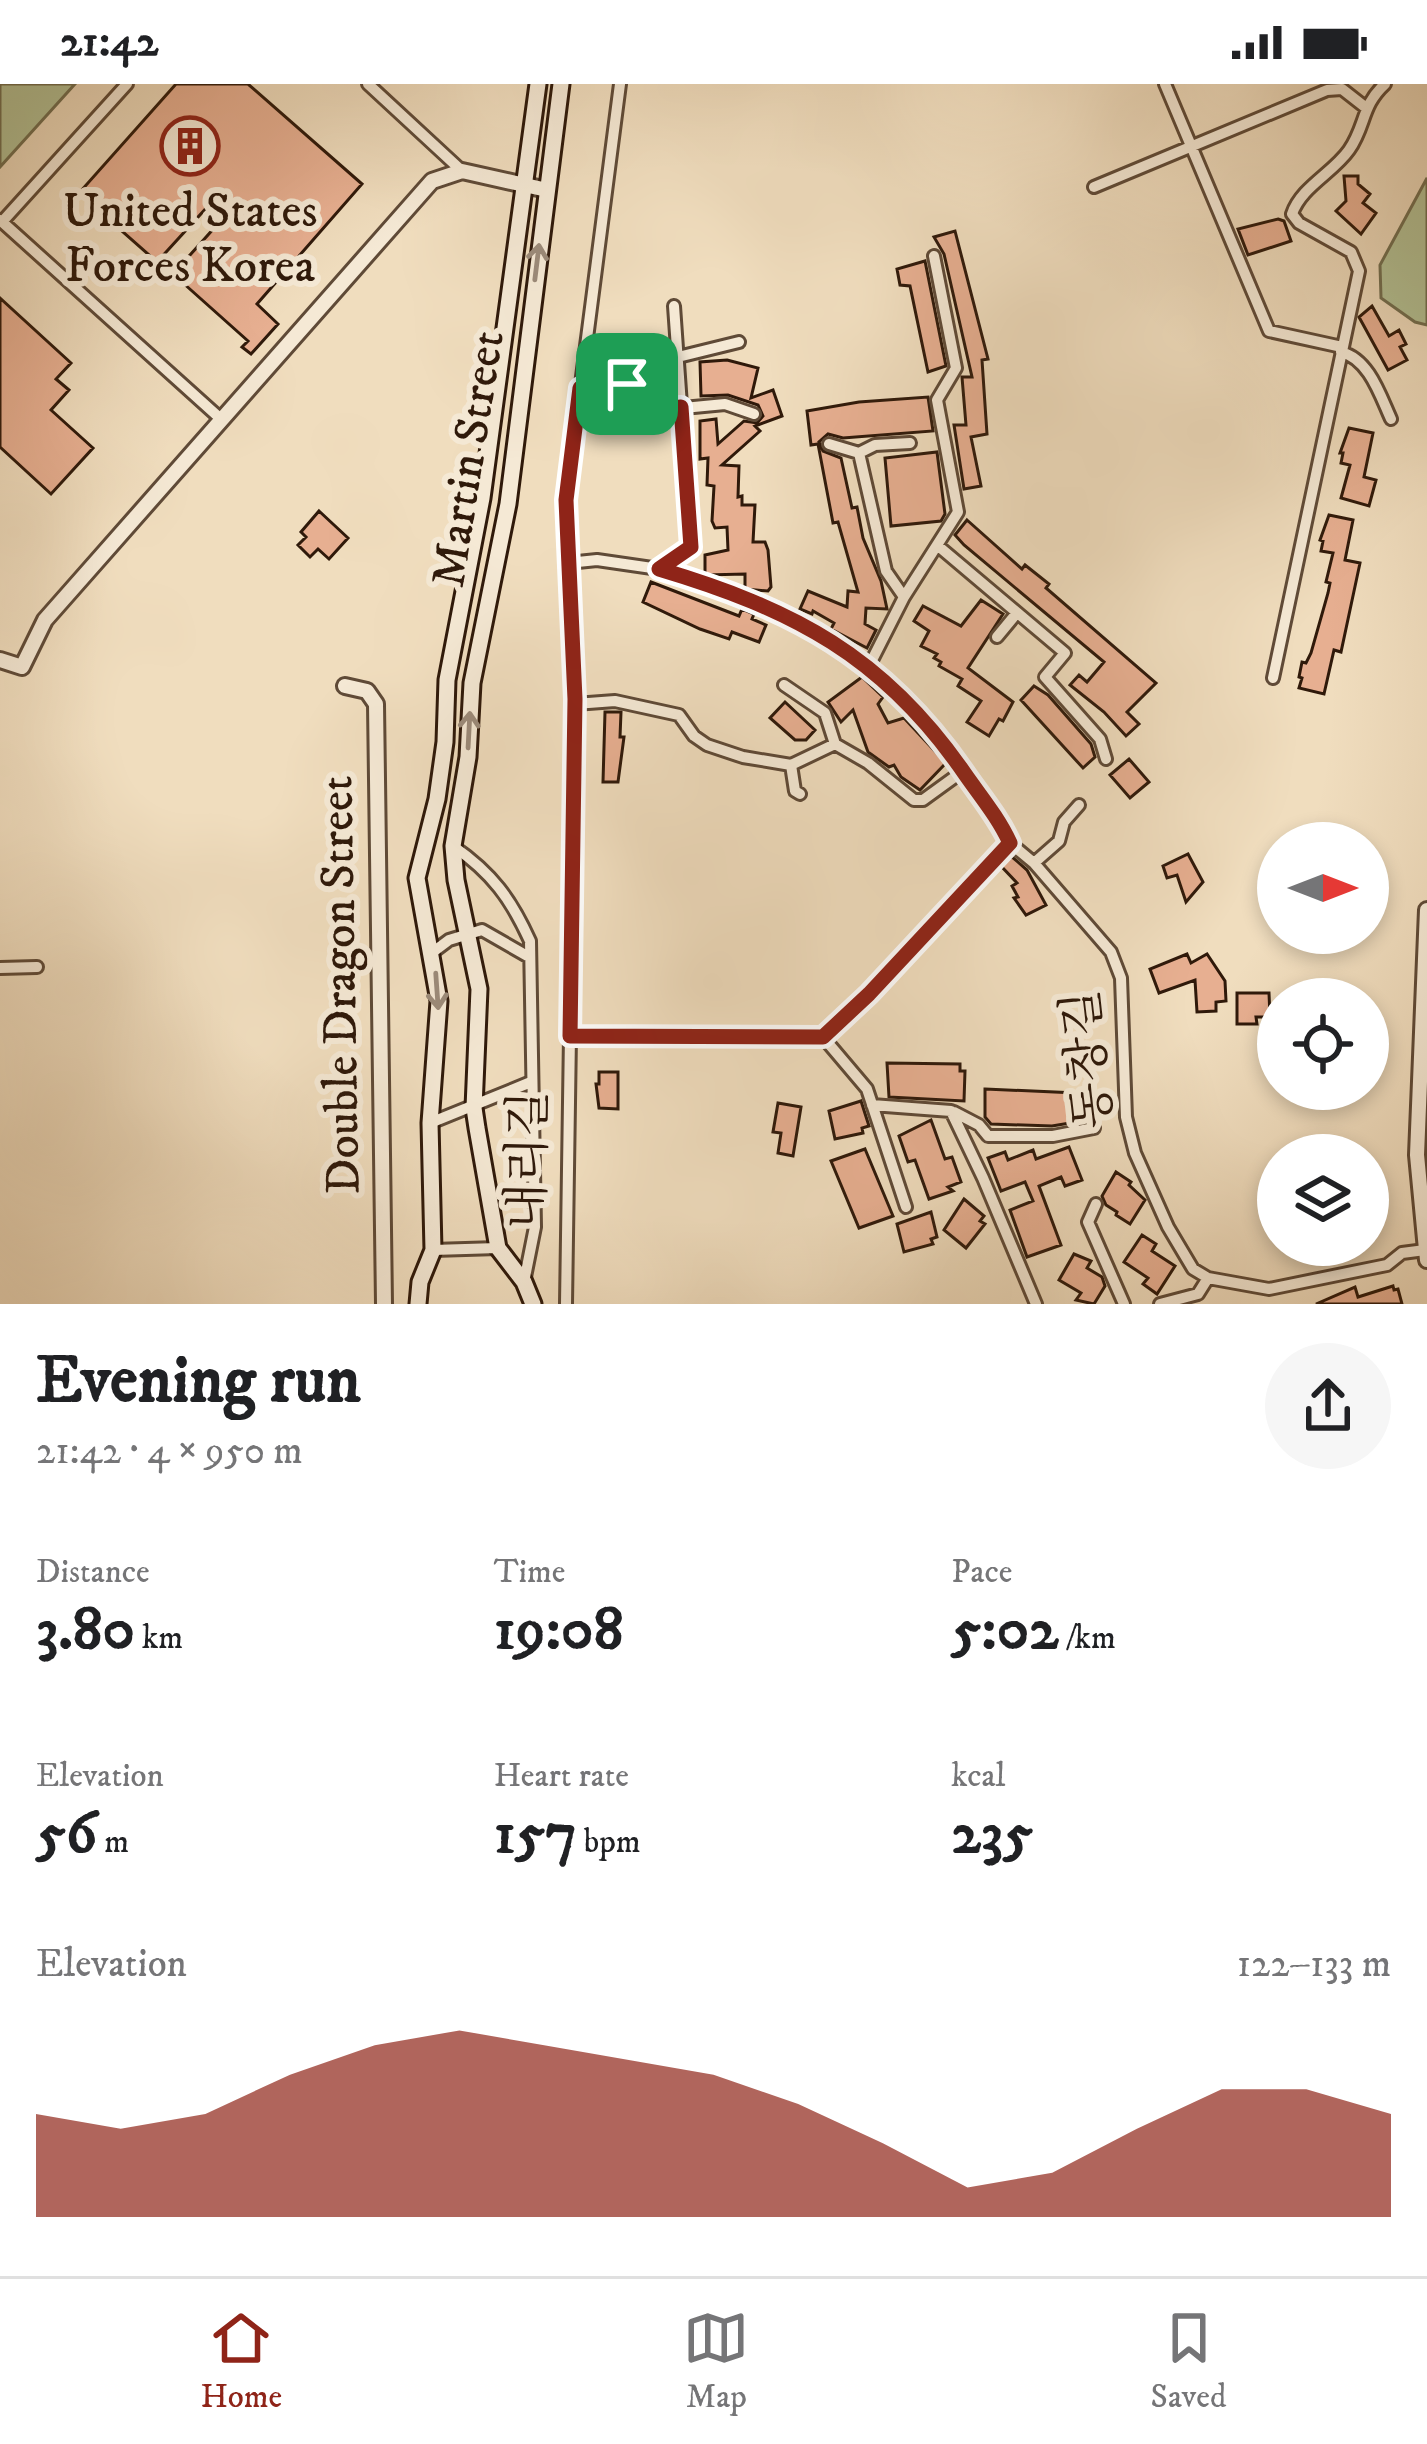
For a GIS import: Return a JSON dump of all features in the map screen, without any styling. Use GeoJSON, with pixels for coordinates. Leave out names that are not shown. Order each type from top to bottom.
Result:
{"type":"FeatureCollection","features":[{"type":"Feature","properties":{"kind":"main road","name":"Martin Street"},"geometry":{"type":"LineString","coordinates":[[418,1304],[420,1282],[434,1250],[430,1123],[440,1001],[417,878],[446,742],[447,680],[482,498],[538,84]]}},
{"type":"Feature","properties":{"kind":"main road","name":"Martin Street"},"geometry":{"type":"LineString","coordinates":[[498,1248],[474,1108],[479,989],[456,880],[454,846],[468,758],[472,682],[508,504],[561,84]]}},
{"type":"Feature","properties":{"kind":"main road"},"geometry":{"type":"LineString","coordinates":[[498,1248],[524,1282],[533,1304]]}},
{"type":"Feature","properties":{"kind":"street"},"geometry":{"type":"LineString","coordinates":[[127,84],[1,221],[222,419]]}},
{"type":"Feature","properties":{"kind":"street"},"geometry":{"type":"LineString","coordinates":[[368,84],[463,170],[547,190]]}},
{"type":"Feature","properties":{"kind":"street","name":"내리길"},"geometry":{"type":"LineString","coordinates":[[566,1304],[575,704],[566,500],[620,84]]}},
{"type":"Feature","properties":{"kind":"street"},"geometry":{"type":"LineString","coordinates":[[1165,84],[1269,331],[1341,350],[1357,359],[1391,419]]}},
{"type":"Feature","properties":{"kind":"street"},"geometry":{"type":"LineString","coordinates":[[1274,678],[1359,271],[1352,252],[1299,223],[1292,214],[1306,192],[1350,148],[1365,107],[1385,84]]}},
{"type":"Feature","properties":{"kind":"street"},"geometry":{"type":"LineString","coordinates":[[1094,188],[1335,88],[1365,107]]}},
{"type":"Feature","properties":{"kind":"street"},"geometry":{"type":"LineString","coordinates":[[0,660],[22,667],[45,620],[432,181],[463,170]]}},
{"type":"Feature","properties":{"kind":"street"},"geometry":{"type":"LineString","coordinates":[[868,668],[904,597],[958,512],[938,400],[956,368],[934,256]]}},
{"type":"Feature","properties":{"kind":"street"},"geometry":{"type":"LineString","coordinates":[[659,569],[691,547],[674,305]]}},
{"type":"Feature","properties":{"kind":"street"},"geometry":{"type":"LineString","coordinates":[[678,357],[739,341]]}},
{"type":"Feature","properties":{"kind":"street"},"geometry":{"type":"LineString","coordinates":[[580,388],[601,390],[627,384],[652,411],[725,404],[754,414]]}},
{"type":"Feature","properties":{"kind":"street"},"geometry":{"type":"LineString","coordinates":[[829,444],[860,453],[875,446],[910,443]]}},
{"type":"Feature","properties":{"kind":"street"},"geometry":{"type":"LineString","coordinates":[[860,453],[886,571],[904,597]]}},
{"type":"Feature","properties":{"kind":"street"},"geometry":{"type":"LineString","coordinates":[[938,544],[1065,652],[1045,677],[1100,739],[1106,759]]}},
{"type":"Feature","properties":{"kind":"street","name":"동창길"},"geometry":{"type":"LineString","coordinates":[[568,563],[597,560],[659,569],[778,611],[847,649],[944,743],[998,818],[1010,843],[1034,863],[1111,952],[1121,979],[1126,1117],[1136,1153],[1182,1255],[1193,1270],[1208,1278]]}},
{"type":"Feature","properties":{"kind":"street"},"geometry":{"type":"LineString","coordinates":[[997,637],[1016,614]]}},
{"type":"Feature","properties":{"kind":"street"},"geometry":{"type":"LineString","coordinates":[[784,685],[825,713],[835,744]]}},
{"type":"Feature","properties":{"kind":"street","name":"Double Dragon Street"},"geometry":{"type":"LineString","coordinates":[[345,686],[367,691],[376,704],[384,1304]]}},
{"type":"Feature","properties":{"kind":"street"},"geometry":{"type":"LineString","coordinates":[[575,704],[615,701],[679,715],[706,745],[790,765],[835,744]]}},
{"type":"Feature","properties":{"kind":"street"},"geometry":{"type":"LineString","coordinates":[[835,744],[914,800],[922,800],[963,772]]}},
{"type":"Feature","properties":{"kind":"street"},"geometry":{"type":"LineString","coordinates":[[790,765],[795,791],[800,794]]}},
{"type":"Feature","properties":{"kind":"street"},"geometry":{"type":"LineString","coordinates":[[1034,863],[1059,841],[1064,822],[1079,805]]}},
{"type":"Feature","properties":{"kind":"street"},"geometry":{"type":"LineString","coordinates":[[570,1036],[823,1037],[1010,843]]}},
{"type":"Feature","properties":{"kind":"street"},"geometry":{"type":"LineString","coordinates":[[454,846],[512,900],[530,941],[535,1227],[524,1282]]}},
{"type":"Feature","properties":{"kind":"street"},"geometry":{"type":"LineString","coordinates":[[1427,910],[1417,1155],[1427,1260]]}},
{"type":"Feature","properties":{"kind":"street"},"geometry":{"type":"LineString","coordinates":[[434,952],[449,940],[482,930],[530,957]]}},
{"type":"Feature","properties":{"kind":"street"},"geometry":{"type":"LineString","coordinates":[[0,968],[37,967]]}},
{"type":"Feature","properties":{"kind":"street"},"geometry":{"type":"LineString","coordinates":[[823,1037],[867,1089],[906,1207]]}},
{"type":"Feature","properties":{"kind":"street"},"geometry":{"type":"LineString","coordinates":[[430,1123],[474,1108],[531,1078]]}},
{"type":"Feature","properties":{"kind":"street"},"geometry":{"type":"LineString","coordinates":[[872,1105],[951,1111],[979,1125],[988,1136]]}},
{"type":"Feature","properties":{"kind":"street"},"geometry":{"type":"LineString","coordinates":[[951,1111],[1036,1304]]}},
{"type":"Feature","properties":{"kind":"street"},"geometry":{"type":"LineString","coordinates":[[988,1136],[1053,1136],[1094,1128]]}},
{"type":"Feature","properties":{"kind":"street"},"geometry":{"type":"LineString","coordinates":[[974,1157],[988,1136]]}},
{"type":"Feature","properties":{"kind":"street"},"geometry":{"type":"LineString","coordinates":[[1096,1204],[1088,1222],[1124,1304]]}},
{"type":"Feature","properties":{"kind":"street"},"geometry":{"type":"LineString","coordinates":[[434,1250],[498,1248]]}},
{"type":"Feature","properties":{"kind":"street"},"geometry":{"type":"LineString","coordinates":[[1160,1304],[1198,1294],[1208,1278],[1269,1289],[1388,1265],[1402,1253],[1426,1250]]}},
{"type":"Feature","properties":{"kind":"green space"},"geometry":{"type":"Polygon","coordinates":[[[0,84],[75,84],[0,167],[0,84]]]}},
{"type":"Feature","properties":{"kind":"green space"},"geometry":{"type":"Polygon","coordinates":[[[1427,178],[1427,325],[1381,298],[1380,265],[1427,178]]]}},
{"type":"Feature","properties":{"kind":"building"},"geometry":{"type":"Polygon","coordinates":[[[176,84],[248,84],[362,184],[257,304],[278,324],[251,354],[242,347],[248,341],[173,274],[224,217],[210,204],[157,262],[79,193],[176,84]]]}},
{"type":"Feature","properties":{"kind":"building"},"geometry":{"type":"Polygon","coordinates":[[[1344,176],[1358,176],[1358,184],[1370,194],[1363,203],[1376,213],[1361,234],[1336,211],[1346,201],[1344,176]]]}},
{"type":"Feature","properties":{"kind":"building"},"geometry":{"type":"Polygon","coordinates":[[[1284,221],[1291,241],[1248,255],[1238,229],[1284,221]]]}},
{"type":"Feature","properties":{"kind":"building"},"geometry":{"type":"Polygon","coordinates":[[[955,231],[988,359],[982,360],[987,434],[971,437],[981,486],[964,489],[954,425],[966,425],[962,377],[972,377],[944,254],[934,237],[955,231]]]}},
{"type":"Feature","properties":{"kind":"building"},"geometry":{"type":"Polygon","coordinates":[[[925,261],[946,366],[928,372],[910,286],[900,285],[897,269],[925,261]]]}},
{"type":"Feature","properties":{"kind":"building"},"geometry":{"type":"Polygon","coordinates":[[[0,298],[71,363],[56,379],[69,390],[51,410],[93,448],[51,494],[0,447],[0,298]]]}},
{"type":"Feature","properties":{"kind":"building"},"geometry":{"type":"Polygon","coordinates":[[[1372,306],[1389,336],[1399,330],[1406,344],[1400,347],[1407,360],[1388,370],[1359,317],[1372,306]]]}},
{"type":"Feature","properties":{"kind":"building"},"geometry":{"type":"Polygon","coordinates":[[[727,360],[758,368],[751,398],[773,390],[782,416],[755,426],[760,431],[722,465],[739,466],[738,497],[742,496],[742,505],[755,505],[753,542],[765,542],[768,550],[768,591],[745,589],[745,574],[705,575],[705,555],[728,550],[727,527],[715,528],[712,521],[714,486],[707,485],[708,458],[700,459],[700,421],[716,419],[718,444],[744,421],[757,423],[763,416],[758,405],[728,395],[701,396],[700,362],[727,360]]]}},
{"type":"Feature","properties":{"kind":"building"},"geometry":{"type":"Polygon","coordinates":[[[928,397],[933,431],[843,438],[828,434],[819,442],[823,451],[841,458],[852,508],[857,507],[863,538],[881,581],[887,609],[866,608],[865,624],[876,630],[867,648],[831,629],[834,623],[800,609],[808,591],[847,607],[848,591],[858,592],[838,522],[833,523],[818,444],[811,445],[807,411],[928,397]]]}},
{"type":"Feature","properties":{"kind":"building"},"geometry":{"type":"Polygon","coordinates":[[[1349,428],[1373,433],[1364,477],[1376,480],[1369,506],[1341,498],[1350,465],[1341,463],[1340,453],[1349,428]]]}},
{"type":"Feature","properties":{"kind":"building"},"geometry":{"type":"Polygon","coordinates":[[[937,452],[945,514],[941,521],[891,526],[885,458],[937,452]]]}},
{"type":"Feature","properties":{"kind":"building"},"geometry":{"type":"Polygon","coordinates":[[[319,511],[348,538],[329,559],[318,549],[310,557],[298,545],[306,537],[301,532],[319,511]]]}},
{"type":"Feature","properties":{"kind":"building"},"geometry":{"type":"Polygon","coordinates":[[[1329,515],[1353,520],[1345,560],[1360,563],[1341,652],[1334,650],[1324,694],[1299,688],[1299,677],[1302,662],[1311,653],[1330,583],[1326,582],[1333,553],[1321,551],[1320,540],[1329,515]]]}},
{"type":"Feature","properties":{"kind":"building"},"geometry":{"type":"Polygon","coordinates":[[[967,520],[1022,569],[1025,565],[1049,584],[1046,588],[1156,683],[1127,712],[1139,724],[1126,736],[1070,685],[1079,675],[1087,682],[1104,662],[964,545],[955,535],[967,520]]]}},
{"type":"Feature","properties":{"kind":"building"},"geometry":{"type":"Polygon","coordinates":[[[651,582],[739,616],[742,609],[754,614],[752,619],[766,625],[759,642],[732,632],[729,639],[700,629],[643,602],[651,582]]]}},
{"type":"Feature","properties":{"kind":"building"},"geometry":{"type":"Polygon","coordinates":[[[981,600],[1003,614],[968,668],[1013,702],[989,736],[967,722],[981,701],[958,686],[962,679],[939,666],[941,662],[934,658],[937,654],[921,646],[929,631],[914,621],[923,606],[961,626],[981,600]]]}},
{"type":"Feature","properties":{"kind":"building"},"geometry":{"type":"Polygon","coordinates":[[[862,677],[883,697],[878,704],[888,723],[904,718],[946,763],[920,790],[901,777],[894,765],[889,767],[868,752],[853,710],[841,722],[828,702],[862,677]]]}},
{"type":"Feature","properties":{"kind":"building"},"geometry":{"type":"Polygon","coordinates":[[[1034,686],[1048,695],[1091,744],[1095,757],[1083,768],[1021,700],[1034,686]]]}},
{"type":"Feature","properties":{"kind":"building"},"geometry":{"type":"Polygon","coordinates":[[[785,702],[815,730],[806,740],[795,740],[770,718],[785,702]]]}},
{"type":"Feature","properties":{"kind":"building"},"geometry":{"type":"Polygon","coordinates":[[[605,712],[621,712],[620,737],[624,737],[618,782],[603,782],[605,712]]]}},
{"type":"Feature","properties":{"kind":"building"},"geometry":{"type":"Polygon","coordinates":[[[1129,759],[1149,782],[1130,798],[1110,775],[1129,759]]]}},
{"type":"Feature","properties":{"kind":"building"},"geometry":{"type":"Polygon","coordinates":[[[1188,854],[1203,882],[1186,902],[1177,875],[1167,878],[1163,866],[1188,854]]]}},
{"type":"Feature","properties":{"kind":"building"},"geometry":{"type":"Polygon","coordinates":[[[1011,856],[1027,870],[1046,905],[1026,915],[1014,898],[1018,897],[1012,886],[1017,883],[1001,866],[1011,856]]]}},
{"type":"Feature","properties":{"kind":"building"},"geometry":{"type":"Polygon","coordinates":[[[1187,954],[1191,963],[1207,954],[1225,981],[1226,1001],[1216,1002],[1216,1011],[1197,1012],[1195,980],[1159,993],[1150,969],[1187,954]]]}},
{"type":"Feature","properties":{"kind":"building"},"geometry":{"type":"Polygon","coordinates":[[[1237,993],[1257,993],[1257,1024],[1237,1024],[1237,993]]]}},
{"type":"Feature","properties":{"kind":"building"},"geometry":{"type":"Polygon","coordinates":[[[887,1063],[960,1064],[960,1071],[965,1071],[964,1101],[889,1097],[887,1063]]]}},
{"type":"Feature","properties":{"kind":"building"},"geometry":{"type":"Polygon","coordinates":[[[599,1072],[618,1072],[618,1109],[599,1108],[599,1072]]]}},
{"type":"Feature","properties":{"kind":"building"},"geometry":{"type":"Polygon","coordinates":[[[985,1089],[1076,1093],[1076,1122],[991,1124],[985,1117],[985,1089]]]}},
{"type":"Feature","properties":{"kind":"building"},"geometry":{"type":"Polygon","coordinates":[[[861,1101],[869,1126],[862,1128],[863,1133],[835,1139],[829,1111],[861,1101]]]}},
{"type":"Feature","properties":{"kind":"building"},"geometry":{"type":"Polygon","coordinates":[[[778,1103],[801,1107],[793,1156],[778,1153],[781,1133],[773,1132],[778,1103]]]}},
{"type":"Feature","properties":{"kind":"building"},"geometry":{"type":"Polygon","coordinates":[[[931,1120],[945,1159],[952,1157],[961,1182],[948,1187],[953,1191],[929,1199],[915,1160],[908,1162],[899,1136],[931,1120]]]}},
{"type":"Feature","properties":{"kind":"building"},"geometry":{"type":"Polygon","coordinates":[[[1069,1147],[1082,1180],[1065,1186],[1061,1177],[1039,1186],[1061,1245],[1027,1257],[1010,1210],[1033,1201],[1025,1182],[1001,1191],[988,1158],[1005,1152],[1008,1160],[1033,1150],[1036,1159],[1069,1147]]]}},
{"type":"Feature","properties":{"kind":"building"},"geometry":{"type":"Polygon","coordinates":[[[865,1149],[893,1216],[859,1228],[831,1161],[865,1149]]]}},
{"type":"Feature","properties":{"kind":"building"},"geometry":{"type":"Polygon","coordinates":[[[1116,1172],[1145,1200],[1130,1224],[1102,1196],[1116,1172]]]}},
{"type":"Feature","properties":{"kind":"building"},"geometry":{"type":"Polygon","coordinates":[[[964,1199],[984,1216],[980,1221],[985,1224],[966,1248],[944,1230],[964,1199]]]}},
{"type":"Feature","properties":{"kind":"building"},"geometry":{"type":"Polygon","coordinates":[[[931,1212],[937,1237],[931,1239],[933,1244],[904,1252],[897,1224],[931,1212]]]}},
{"type":"Feature","properties":{"kind":"building"},"geometry":{"type":"Polygon","coordinates":[[[1142,1235],[1156,1244],[1152,1251],[1175,1266],[1157,1294],[1143,1284],[1148,1278],[1124,1262],[1142,1235]]]}},
{"type":"Feature","properties":{"kind":"building"},"geometry":{"type":"Polygon","coordinates":[[[1074,1254],[1091,1261],[1087,1268],[1102,1277],[1105,1286],[1094,1304],[1076,1300],[1081,1293],[1059,1280],[1074,1254]]]}},
{"type":"Feature","properties":{"kind":"building"},"geometry":{"type":"Polygon","coordinates":[[[1393,1286],[1402,1304],[1316,1304],[1355,1287],[1358,1297],[1393,1286]]]}},
{"type":"Feature","properties":{"kind":"place","name":"United States Forces Korea"},"geometry":{"type":"Point","coordinates":[190,146]}},
{"type":"Feature","properties":{"kind":"route"},"geometry":{"type":"LineString","coordinates":[[627,384],[652,411],[681,407],[691,547],[659,569],[778,611],[847,649],[944,743],[998,818],[1010,843],[823,1037],[570,1036],[575,699],[566,500],[580,388],[601,390],[627,384]]}}]}
